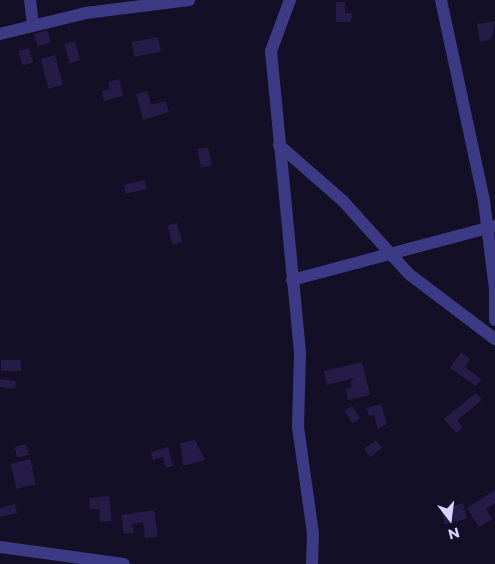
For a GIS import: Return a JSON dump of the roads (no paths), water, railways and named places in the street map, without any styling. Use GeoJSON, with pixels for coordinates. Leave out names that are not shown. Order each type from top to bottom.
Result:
{"type":"FeatureCollection","features":[{"type":"Feature","properties":{"kind":"street"},"geometry":{"type":"LineString","coordinates":[[30,0],[33,25]]}},
{"type":"Feature","properties":{"kind":"street"},"geometry":{"type":"LineString","coordinates":[[0,34],[86,13],[189,0]]}},
{"type":"Feature","properties":{"kind":"street"},"geometry":{"type":"LineString","coordinates":[[290,0],[271,51],[278,145],[300,354],[298,427],[313,534],[312,564]]}},
{"type":"Feature","properties":{"kind":"street"},"geometry":{"type":"LineString","coordinates":[[441,0],[490,228],[495,288],[495,320]]}},
{"type":"Feature","properties":{"kind":"street"},"geometry":{"type":"LineString","coordinates":[[278,145],[343,201],[409,274],[495,339]]}},
{"type":"Feature","properties":{"kind":"street"},"geometry":{"type":"LineString","coordinates":[[292,280],[490,228]]}},
{"type":"Feature","properties":{"kind":"street"},"geometry":{"type":"LineString","coordinates":[[0,547],[35,558],[124,564]]}}]}
